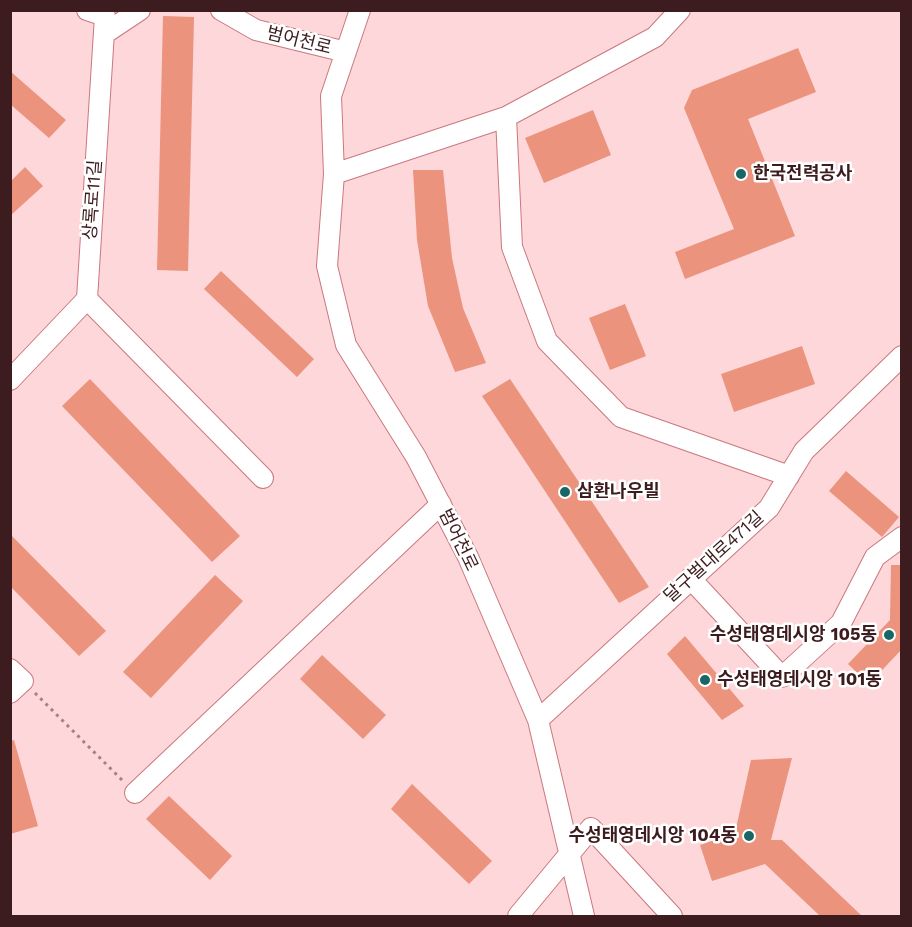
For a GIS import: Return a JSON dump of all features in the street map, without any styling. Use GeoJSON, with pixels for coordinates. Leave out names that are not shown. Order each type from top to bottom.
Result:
{"type":"FeatureCollection","features":[{"type":"Feature","properties":{"kind":"street"},"geometry":{"type":"LineString","coordinates":[[87,10],[105,16],[104,34]]}},
{"type":"Feature","properties":{"kind":"street"},"geometry":{"type":"LineString","coordinates":[[104,34],[140,10]]}},
{"type":"Feature","properties":{"kind":"street","name":"범어천로"},"geometry":{"type":"LineString","coordinates":[[221,10],[256,30],[346,52]]}},
{"type":"Feature","properties":{"kind":"street","name":"범어천로"},"geometry":{"type":"LineString","coordinates":[[360,10],[331,96],[334,174],[327,266],[346,345],[416,457],[441,504],[468,557],[538,720],[584,916]]}},
{"type":"Feature","properties":{"kind":"street"},"geometry":{"type":"LineString","coordinates":[[334,174],[506,117],[655,37],[680,10]]}},
{"type":"Feature","properties":{"kind":"street","name":"상록로11길"},"geometry":{"type":"LineString","coordinates":[[87,299],[104,34]]}},
{"type":"Feature","properties":{"kind":"street"},"geometry":{"type":"LineString","coordinates":[[506,117],[512,247],[547,341],[621,417],[789,476]]}},
{"type":"Feature","properties":{"kind":"street"},"geometry":{"type":"LineString","coordinates":[[10,380],[87,299],[263,478]]}},
{"type":"Feature","properties":{"kind":"street","name":"달구벌대로471길"},"geometry":{"type":"LineString","coordinates":[[538,720],[690,578],[769,508],[804,451],[902,356]]}},
{"type":"Feature","properties":{"kind":"street"},"geometry":{"type":"LineString","coordinates":[[135,793],[441,504]]}},
{"type":"Feature","properties":{"kind":"street"},"geometry":{"type":"LineString","coordinates":[[690,578],[782,677],[841,623],[874,557],[902,537]]}},
{"type":"Feature","properties":{"kind":"street"},"geometry":{"type":"LineString","coordinates":[[518,916],[591,828],[672,916]]}},
{"type":"Feature","properties":{"kind":"path"},"geometry":{"type":"LineString","coordinates":[[15,681],[135,793]]}},
{"type":"Feature","properties":{"kind":"building"},"geometry":{"type":"Polygon","coordinates":[[[163,16],[194,17],[188,271],[157,270],[163,16]]]}},
{"type":"Feature","properties":{"kind":"building","name":"한국전력공사"},"geometry":{"type":"Polygon","coordinates":[[[798,48],[816,92],[748,119],[795,236],[685,279],[675,252],[734,229],[684,108],[692,90],[798,48]]]}},
{"type":"Feature","properties":{"kind":"building"},"geometry":{"type":"Polygon","coordinates":[[[10,71],[66,120],[49,138],[10,104],[10,71]]]}},
{"type":"Feature","properties":{"kind":"building"},"geometry":{"type":"Polygon","coordinates":[[[593,110],[611,155],[544,183],[525,138],[593,110]]]}},
{"type":"Feature","properties":{"kind":"building"},"geometry":{"type":"Polygon","coordinates":[[[25,167],[43,186],[10,216],[10,182],[25,167]]]}},
{"type":"Feature","properties":{"kind":"building"},"geometry":{"type":"Polygon","coordinates":[[[413,170],[443,170],[452,258],[463,308],[486,363],[455,372],[428,306],[417,240],[413,170]]]}},
{"type":"Feature","properties":{"kind":"building"},"geometry":{"type":"Polygon","coordinates":[[[221,271],[314,359],[297,377],[204,289],[221,271]]]}},
{"type":"Feature","properties":{"kind":"building"},"geometry":{"type":"Polygon","coordinates":[[[625,304],[646,356],[610,370],[589,318],[625,304]]]}},
{"type":"Feature","properties":{"kind":"building"},"geometry":{"type":"Polygon","coordinates":[[[802,346],[815,384],[734,412],[721,374],[802,346]]]}},
{"type":"Feature","properties":{"kind":"building"},"geometry":{"type":"Polygon","coordinates":[[[90,379],[240,536],[212,562],[62,406],[90,379]]]}},
{"type":"Feature","properties":{"kind":"building","name":"삼환나우빌"},"geometry":{"type":"Polygon","coordinates":[[[510,379],[649,587],[619,603],[482,396],[510,379]]]}},
{"type":"Feature","properties":{"kind":"building"},"geometry":{"type":"Polygon","coordinates":[[[846,471],[899,517],[882,537],[829,491],[846,471]]]}},
{"type":"Feature","properties":{"kind":"building"},"geometry":{"type":"Polygon","coordinates":[[[10,534],[106,631],[79,656],[10,586],[10,534]]]}},
{"type":"Feature","properties":{"kind":"building","name":"수성태영데시앙 105동"},"geometry":{"type":"Polygon","coordinates":[[[891,565],[902,565],[902,649],[869,684],[848,664],[890,620],[891,565]]]}},
{"type":"Feature","properties":{"kind":"building"},"geometry":{"type":"Polygon","coordinates":[[[215,575],[243,601],[151,698],[123,672],[215,575]]]}},
{"type":"Feature","properties":{"kind":"building","name":"수성태영데시앙 101동"},"geometry":{"type":"Polygon","coordinates":[[[685,636],[744,706],[722,720],[667,654],[685,636]]]}},
{"type":"Feature","properties":{"kind":"building"},"geometry":{"type":"Polygon","coordinates":[[[322,655],[386,715],[363,739],[300,679],[322,655]]]}},
{"type":"Feature","properties":{"kind":"building"},"geometry":{"type":"Polygon","coordinates":[[[14,740],[38,826],[10,834],[10,741],[14,740]]]}},
{"type":"Feature","properties":{"kind":"building","name":"수성태영데시앙 104동"},"geometry":{"type":"Polygon","coordinates":[[[792,758],[771,840],[782,840],[862,916],[820,916],[765,864],[712,881],[700,845],[735,833],[751,760],[792,758]]]}},
{"type":"Feature","properties":{"kind":"building"},"geometry":{"type":"Polygon","coordinates":[[[412,784],[492,861],[469,884],[391,809],[412,784]]]}},
{"type":"Feature","properties":{"kind":"building"},"geometry":{"type":"Polygon","coordinates":[[[169,796],[232,856],[210,880],[146,819],[169,796]]]}},
{"type":"Feature","properties":{"kind":"place","name":"한국전력공사"},"geometry":{"type":"Point","coordinates":[741,174]}},
{"type":"Feature","properties":{"kind":"place","name":"삼환나우빌"},"geometry":{"type":"Point","coordinates":[565,492]}},
{"type":"Feature","properties":{"kind":"place","name":"수성태영데시앙 105동"},"geometry":{"type":"Point","coordinates":[889,635]}},
{"type":"Feature","properties":{"kind":"place","name":"수성태영데시앙 101동"},"geometry":{"type":"Point","coordinates":[705,680]}},
{"type":"Feature","properties":{"kind":"place","name":"수성태영데시앙 104동"},"geometry":{"type":"Point","coordinates":[749,836]}}]}
